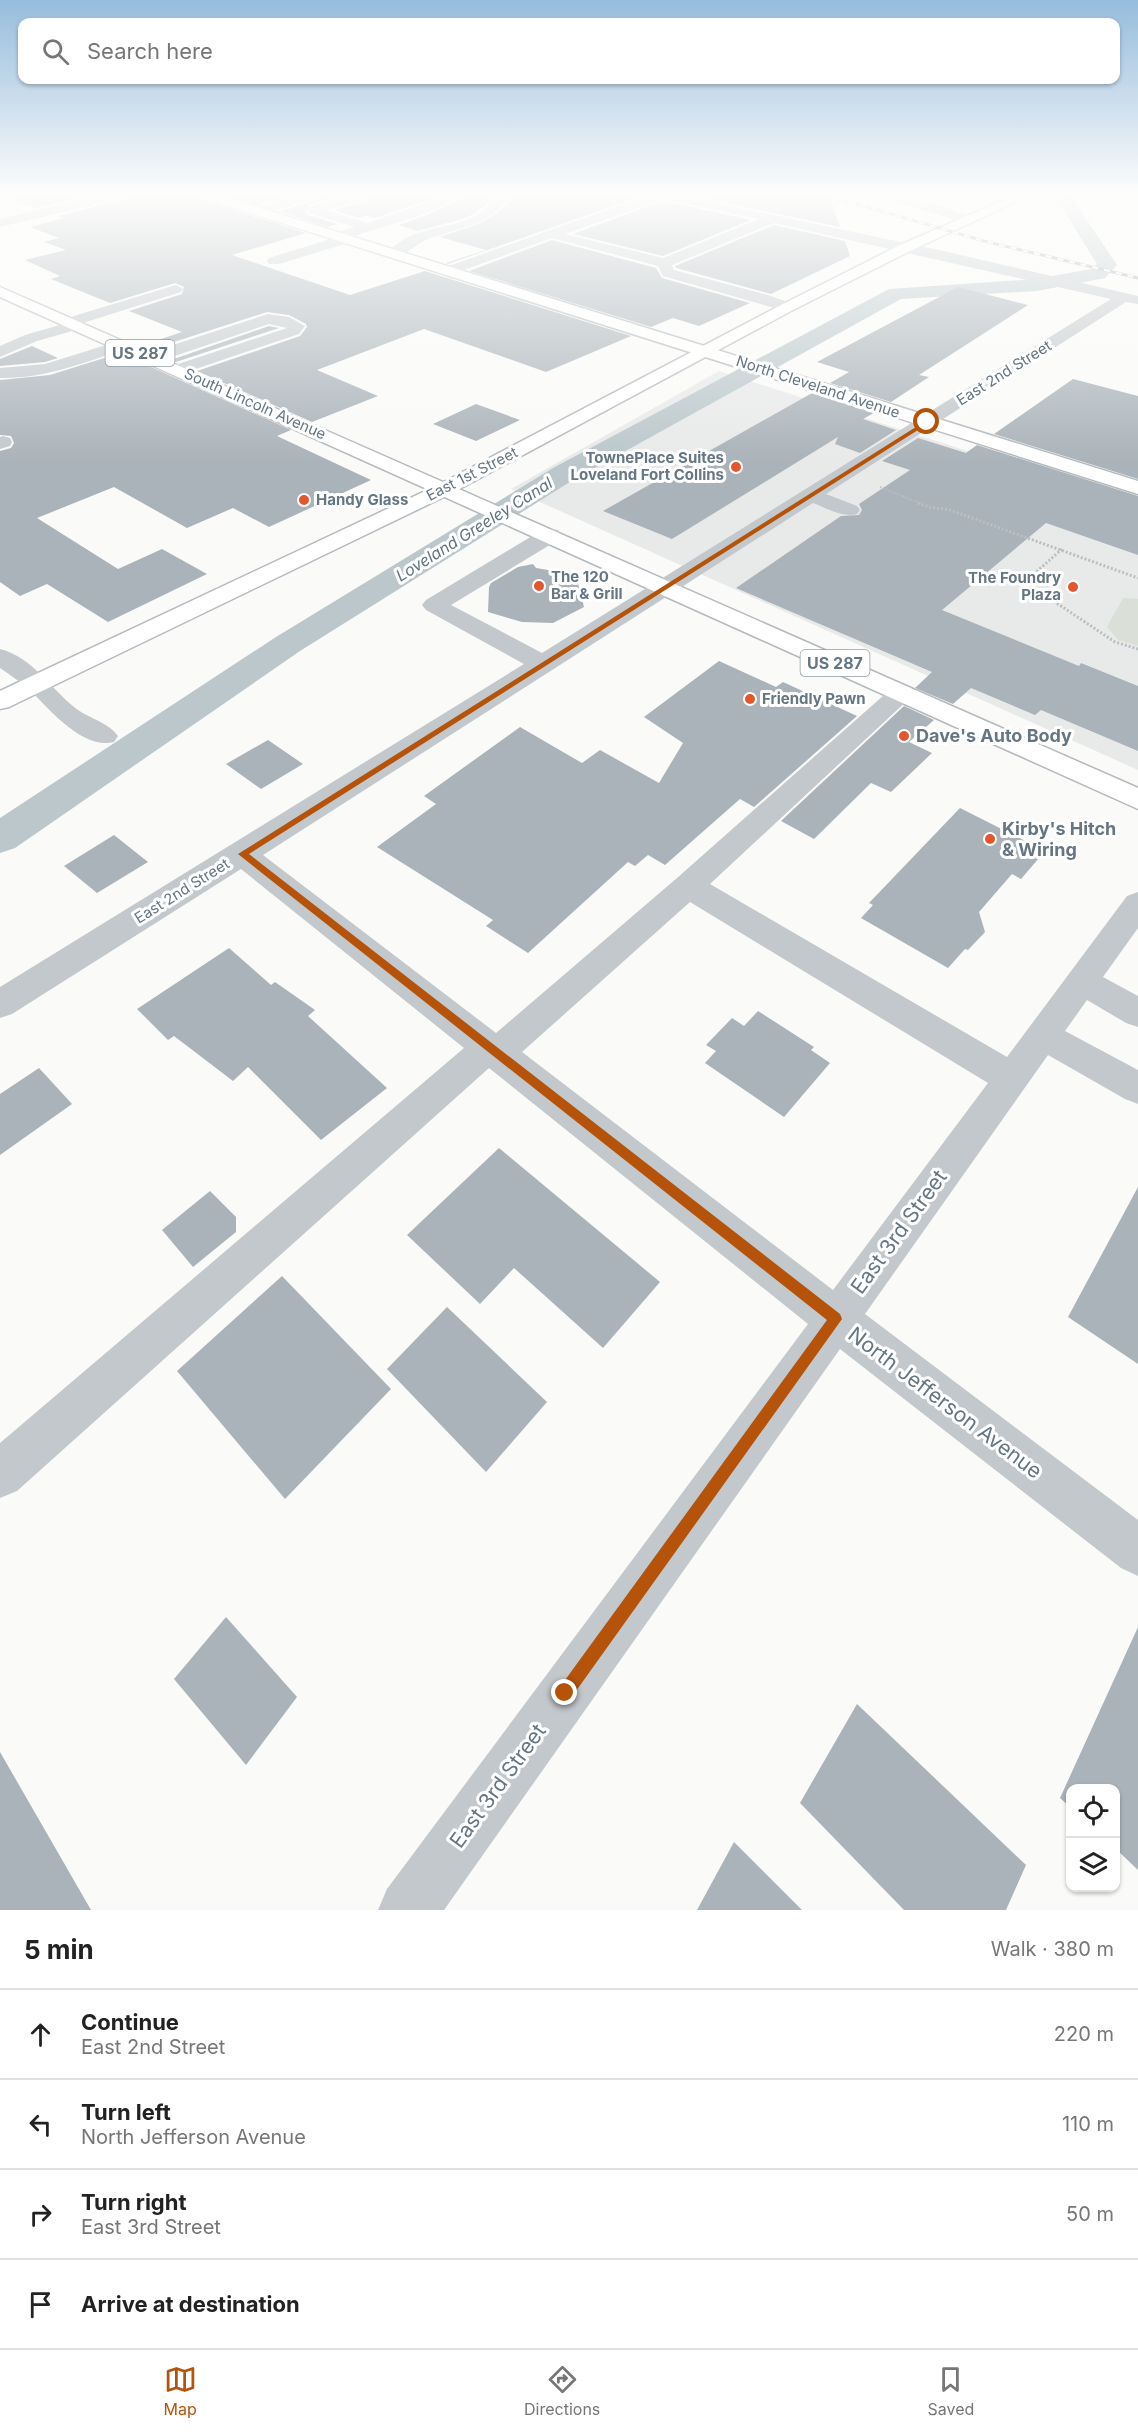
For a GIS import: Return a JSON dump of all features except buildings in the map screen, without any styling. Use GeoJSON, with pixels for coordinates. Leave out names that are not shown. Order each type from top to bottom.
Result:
{"type":"FeatureCollection","features":[{"type":"Feature","properties":{"kind":"main road","name":"North Cleveland Avenue"},"geometry":{"type":"LineString","coordinates":[[491,284],[927,422],[1136,485]]}},
{"type":"Feature","properties":{"kind":"main road","name":"East 1st Street"},"geometry":{"type":"LineString","coordinates":[[0,701],[445,489],[833,284]]}},
{"type":"Feature","properties":{"kind":"main road","name":"South Lincoln Avenue"},"geometry":{"type":"LineString","coordinates":[[0,291],[445,489]]}},
{"type":"Feature","properties":{"kind":"main road","name":"US 287"},"geometry":{"type":"LineString","coordinates":[[445,489],[1138,799]]}},
{"type":"Feature","properties":{"kind":"street"},"geometry":{"type":"LineString","coordinates":[[710,284],[788,307]]}},
{"type":"Feature","properties":{"kind":"street"},"geometry":{"type":"LineString","coordinates":[[1069,284],[1131,299]]}},
{"type":"Feature","properties":{"kind":"street"},"geometry":{"type":"LineString","coordinates":[[0,352],[31,338],[176,289]]}},
{"type":"Feature","properties":{"kind":"street","name":"East 2nd Street"},"geometry":{"type":"LineString","coordinates":[[0,1004],[243,854],[845,473],[1131,299]]}},
{"type":"Feature","properties":{"kind":"street"},"geometry":{"type":"LineString","coordinates":[[151,358],[268,319],[283,320],[297,326],[293,331],[178,370]]}},
{"type":"Feature","properties":{"kind":"street"},"geometry":{"type":"LineString","coordinates":[[0,374],[46,368],[122,345]]}},
{"type":"Feature","properties":{"kind":"street"},"geometry":{"type":"LineString","coordinates":[[810,495],[850,510]]}},
{"type":"Feature","properties":{"kind":"street"},"geometry":{"type":"LineString","coordinates":[[541,531],[434,604],[543,664]]}},
{"type":"Feature","properties":{"kind":"street"},"geometry":{"type":"LineString","coordinates":[[0,656],[37,683],[68,715],[104,736]]}},
{"type":"Feature","properties":{"kind":"street"},"geometry":{"type":"LineString","coordinates":[[0,1474],[493,1050],[688,886],[901,693]]}},
{"type":"Feature","properties":{"kind":"street","name":"North Jefferson Avenue"},"geometry":{"type":"LineString","coordinates":[[243,854],[836,1319],[1138,1551]]}},
{"type":"Feature","properties":{"kind":"street"},"geometry":{"type":"LineString","coordinates":[[688,886],[1011,1078]]}},
{"type":"Feature","properties":{"kind":"street","name":"East 3rd Street"},"geometry":{"type":"LineString","coordinates":[[408,1910],[1138,904]]}},
{"type":"Feature","properties":{"kind":"street"},"geometry":{"type":"LineString","coordinates":[[1082,981],[1138,1013]]}},
{"type":"Feature","properties":{"kind":"street"},"geometry":{"type":"LineString","coordinates":[[1042,1035],[1138,1088]]}},
{"type":"Feature","properties":{"kind":"path"},"geometry":{"type":"LineString","coordinates":[[845,473],[929,507],[950,510],[1138,578]]}},
{"type":"Feature","properties":{"kind":"path"},"geometry":{"type":"LineString","coordinates":[[1062,549],[1025,582],[1115,642],[1138,649]]}},
{"type":"Feature","properties":{"kind":"shaded area"},"geometry":{"type":"Polygon","coordinates":[[[719,371],[1138,506],[1138,770],[511,489],[719,371]]]}},
{"type":"Feature","properties":{"kind":"shaded area"},"geometry":{"type":"Polygon","coordinates":[[[1123,598],[1138,599],[1138,646],[1118,640],[1107,627],[1123,598]]]}},
{"type":"Feature","properties":{"kind":"waterway","name":"Loveland Greeley Canal"},"geometry":{"type":"LineString","coordinates":[[0,838],[288,644],[563,474],[896,293],[1042,284]]}},
{"type":"Feature","properties":{"kind":"place","name":"TownePlace Suites Loveland Fort Collins"},"geometry":{"type":"Point","coordinates":[736,467]}},
{"type":"Feature","properties":{"kind":"place","name":"Handy Glass"},"geometry":{"type":"Point","coordinates":[304,500]}},
{"type":"Feature","properties":{"kind":"place","name":"The 120 Bar & Grill"},"geometry":{"type":"Point","coordinates":[539,586]}},
{"type":"Feature","properties":{"kind":"place","name":"The Foundry Plaza"},"geometry":{"type":"Point","coordinates":[1073,587]}},
{"type":"Feature","properties":{"kind":"place","name":"Friendly Pawn"},"geometry":{"type":"Point","coordinates":[750,699]}},
{"type":"Feature","properties":{"kind":"place","name":"Dave's Auto Body"},"geometry":{"type":"Point","coordinates":[904,736]}},
{"type":"Feature","properties":{"kind":"place","name":"Kirby's Hitch & Wiring"},"geometry":{"type":"Point","coordinates":[990,839]}},
{"type":"Feature","properties":{"kind":"route"},"geometry":{"type":"LineString","coordinates":[[565,1693],[836,1319],[243,854],[927,422]]}}]}
